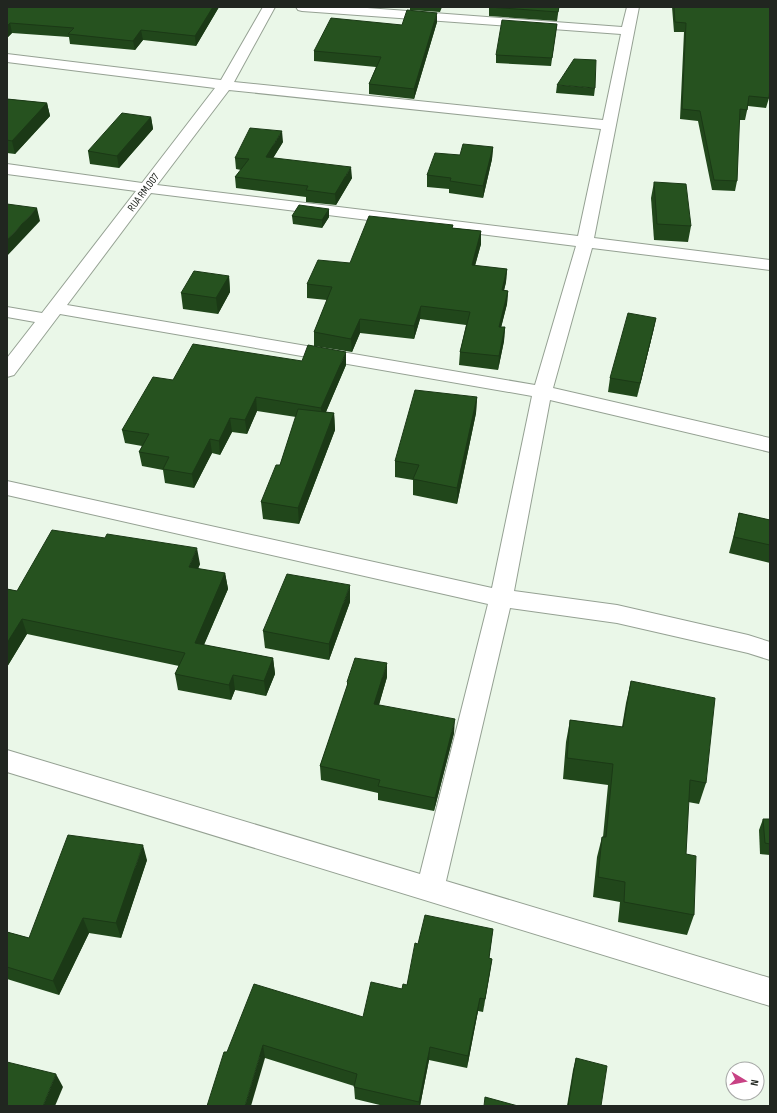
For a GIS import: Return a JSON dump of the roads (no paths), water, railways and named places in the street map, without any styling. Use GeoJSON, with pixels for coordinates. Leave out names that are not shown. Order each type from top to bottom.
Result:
{"type":"FeatureCollection","features":[{"type":"Feature","properties":{"kind":"street","name":"RUA RM.007"},"geometry":{"type":"LineString","coordinates":[[7,371],[225,85],[269,7]]}},
{"type":"Feature","properties":{"kind":"street"},"geometry":{"type":"LineString","coordinates":[[302,7],[628,31]]}},
{"type":"Feature","properties":{"kind":"street"},"geometry":{"type":"LineString","coordinates":[[430,890],[501,598],[542,392],[585,242],[633,7]]}},
{"type":"Feature","properties":{"kind":"street"},"geometry":{"type":"LineString","coordinates":[[7,58],[225,85],[609,125]]}},
{"type":"Feature","properties":{"kind":"street"},"geometry":{"type":"LineString","coordinates":[[7,169],[147,188],[770,264]]}},
{"type":"Feature","properties":{"kind":"street"},"geometry":{"type":"LineString","coordinates":[[7,312],[51,313],[542,392],[770,445]]}},
{"type":"Feature","properties":{"kind":"street"},"geometry":{"type":"LineString","coordinates":[[7,488],[501,598],[617,614],[748,644],[770,651]]}},
{"type":"Feature","properties":{"kind":"street"},"geometry":{"type":"LineString","coordinates":[[7,761],[770,992]]}}]}
